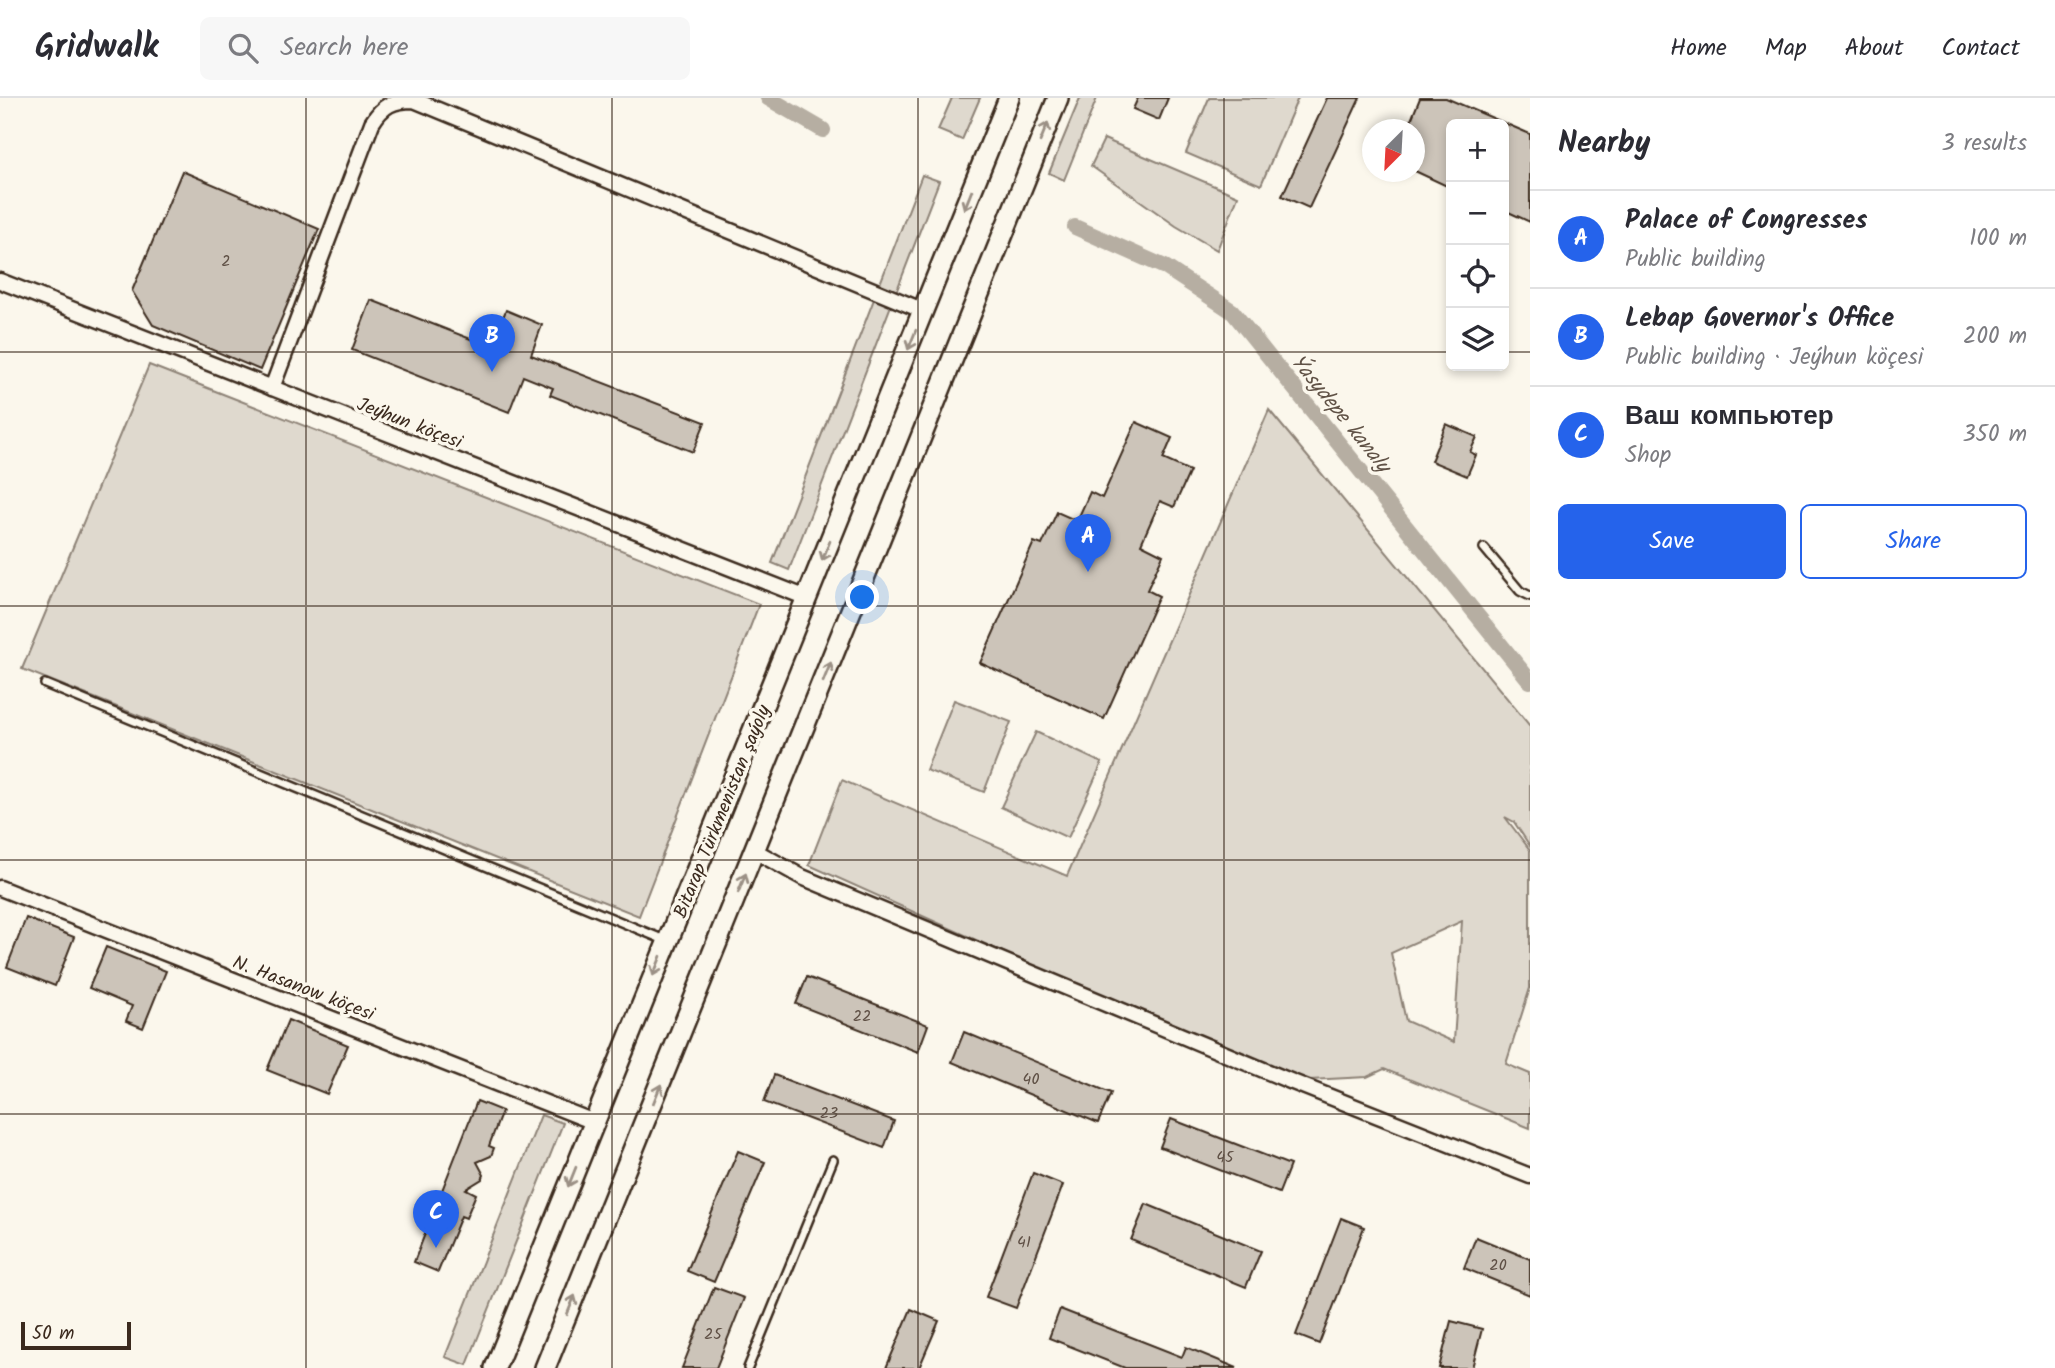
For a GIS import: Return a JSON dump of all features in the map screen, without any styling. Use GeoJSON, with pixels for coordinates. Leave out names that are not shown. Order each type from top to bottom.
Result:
{"type":"FeatureCollection","features":[{"type":"Feature","properties":{"kind":"main road","name":"Bitarap Türkmenistan şaýoly"},"geometry":{"type":"LineString","coordinates":[[495,1368],[1009,98]]}},
{"type":"Feature","properties":{"kind":"main road"},"geometry":{"type":"LineString","coordinates":[[545,1368],[1058,98]]}},
{"type":"Feature","properties":{"kind":"street"},"geometry":{"type":"LineString","coordinates":[[272,388],[372,123],[381,108],[397,100],[414,100],[924,311]]}},
{"type":"Feature","properties":{"kind":"street","name":"Jeýhun köçesi"},"geometry":{"type":"LineString","coordinates":[[0,281],[807,598]]}},
{"type":"Feature","properties":{"kind":"street"},"geometry":{"type":"LineString","coordinates":[[755,851],[828,888],[1290,1081],[1530,1176]]}},
{"type":"Feature","properties":{"kind":"street","name":"N. Hasanow köçesi"},"geometry":{"type":"LineString","coordinates":[[0,888],[594,1122]]}},
{"type":"Feature","properties":{"kind":"lane"},"geometry":{"type":"LineString","coordinates":[[1484,548],[1520,592],[1530,596]]}},
{"type":"Feature","properties":{"kind":"lane"},"geometry":{"type":"LineString","coordinates":[[45,684],[668,941]]}},
{"type":"Feature","properties":{"kind":"lane"},"geometry":{"type":"LineString","coordinates":[[748,1368],[833,1160]]}},
{"type":"Feature","properties":{"kind":"shaded area"},"geometry":{"type":"Polygon","coordinates":[[[952,98],[980,98],[962,140],[938,130],[952,98]]]}},
{"type":"Feature","properties":{"kind":"shaded area"},"geometry":{"type":"Polygon","coordinates":[[[1080,98],[1097,98],[1064,180],[1049,173],[1080,98]]]}},
{"type":"Feature","properties":{"kind":"shaded area"},"geometry":{"type":"Polygon","coordinates":[[[1209,98],[1298,98],[1261,185],[1186,153],[1209,98]]]}},
{"type":"Feature","properties":{"kind":"shaded area"},"geometry":{"type":"Polygon","coordinates":[[[1104,139],[1238,196],[1217,250],[1176,226],[1091,166],[1104,139]]]}},
{"type":"Feature","properties":{"kind":"shaded area"},"geometry":{"type":"Polygon","coordinates":[[[922,175],[939,181],[789,570],[772,563],[922,175]]]}},
{"type":"Feature","properties":{"kind":"shaded area"},"geometry":{"type":"Polygon","coordinates":[[[149,365],[759,604],[639,916],[22,669],[149,365]]]}},
{"type":"Feature","properties":{"kind":"shaded area"},"geometry":{"type":"Polygon","coordinates":[[[1269,410],[1530,726],[1530,846],[1514,822],[1505,817],[1530,850],[1530,988],[1506,1064],[1530,1074],[1530,1128],[1384,1069],[1367,1077],[1290,1081],[809,865],[842,780],[1067,876],[1269,410]],[[1462,921],[1391,953],[1406,1021],[1454,1042],[1462,921]]]}},
{"type":"Feature","properties":{"kind":"shaded area"},"geometry":{"type":"Polygon","coordinates":[[[954,700],[1011,722],[984,792],[926,770],[954,700]]]}},
{"type":"Feature","properties":{"kind":"shaded area"},"geometry":{"type":"Polygon","coordinates":[[[1036,732],[1102,763],[1068,838],[1001,807],[1036,732]]]}},
{"type":"Feature","properties":{"kind":"shaded area"},"geometry":{"type":"Polygon","coordinates":[[[541,1115],[563,1123],[467,1365],[445,1357],[541,1115]]]}},
{"type":"Feature","properties":{"kind":"building"},"geometry":{"type":"Polygon","coordinates":[[[1138,98],[1168,98],[1159,120],[1133,109],[1138,98]]]}},
{"type":"Feature","properties":{"kind":"building"},"geometry":{"type":"Polygon","coordinates":[[[1327,98],[1360,98],[1309,208],[1282,196],[1327,98]]]}},
{"type":"Feature","properties":{"kind":"building"},"geometry":{"type":"Polygon","coordinates":[[[1420,98],[1446,98],[1495,119],[1446,119],[1446,186],[1425,176],[1425,119],[1411,119],[1420,98]]]}},
{"type":"Feature","properties":{"kind":"building"},"geometry":{"type":"Polygon","coordinates":[[[1509,125],[1530,134],[1530,222],[1509,212],[1509,125]]]}},
{"type":"Feature","properties":{"kind":"building"},"geometry":{"type":"Polygon","coordinates":[[[182,171],[319,229],[260,370],[153,325],[132,291],[182,171]]]}},
{"type":"Feature","properties":{"kind":"building"},"geometry":{"type":"Polygon","coordinates":[[[371,300],[491,347],[506,310],[542,325],[531,355],[705,422],[693,452],[550,395],[553,388],[523,376],[509,412],[352,350],[371,300]]]}},
{"type":"Feature","properties":{"kind":"building"},"geometry":{"type":"Polygon","coordinates":[[[1136,422],[1172,438],[1163,459],[1190,471],[1174,507],[1160,501],[1141,544],[1163,555],[1147,590],[1159,596],[1104,719],[980,663],[1034,542],[1042,545],[1057,512],[1077,521],[1090,492],[1102,498],[1136,422]]]}},
{"type":"Feature","properties":{"kind":"building"},"geometry":{"type":"Polygon","coordinates":[[[1446,424],[1477,437],[1470,452],[1476,455],[1467,476],[1431,461],[1446,424]]]}},
{"type":"Feature","properties":{"kind":"building"},"geometry":{"type":"Polygon","coordinates":[[[26,918],[74,937],[55,986],[7,967],[26,918]]]}},
{"type":"Feature","properties":{"kind":"building"},"geometry":{"type":"Polygon","coordinates":[[[106,947],[166,971],[143,1028],[126,1021],[132,1006],[89,988],[106,947]]]}},
{"type":"Feature","properties":{"kind":"building"},"geometry":{"type":"Polygon","coordinates":[[[807,977],[928,1025],[918,1052],[796,1004],[807,977]]]}},
{"type":"Feature","properties":{"kind":"building"},"geometry":{"type":"Polygon","coordinates":[[[288,1020],[348,1045],[327,1094],[267,1070],[288,1020]]]}},
{"type":"Feature","properties":{"kind":"building"},"geometry":{"type":"Polygon","coordinates":[[[964,1032],[1111,1093],[1098,1123],[952,1062],[964,1032]]]}},
{"type":"Feature","properties":{"kind":"building"},"geometry":{"type":"Polygon","coordinates":[[[774,1075],[894,1121],[884,1148],[764,1102],[774,1075]]]}},
{"type":"Feature","properties":{"kind":"building"},"geometry":{"type":"Polygon","coordinates":[[[477,1101],[502,1111],[489,1146],[494,1148],[491,1156],[477,1162],[484,1175],[466,1189],[476,1194],[466,1218],[461,1216],[438,1272],[414,1262],[477,1101]]]}},
{"type":"Feature","properties":{"kind":"building"},"geometry":{"type":"Polygon","coordinates":[[[1171,1119],[1290,1165],[1279,1193],[1160,1147],[1171,1119]]]}},
{"type":"Feature","properties":{"kind":"building"},"geometry":{"type":"Polygon","coordinates":[[[738,1151],[765,1162],[714,1282],[687,1271],[738,1151]]]}},
{"type":"Feature","properties":{"kind":"building"},"geometry":{"type":"Polygon","coordinates":[[[1033,1173],[1063,1185],[1016,1308],[986,1297],[1033,1173]]]}},
{"type":"Feature","properties":{"kind":"building"},"geometry":{"type":"Polygon","coordinates":[[[1146,1204],[1261,1251],[1246,1287],[1131,1240],[1146,1204]]]}},
{"type":"Feature","properties":{"kind":"building"},"geometry":{"type":"Polygon","coordinates":[[[1341,1218],[1364,1227],[1319,1344],[1296,1335],[1341,1218]]]}},
{"type":"Feature","properties":{"kind":"building"},"geometry":{"type":"Polygon","coordinates":[[[1476,1237],[1530,1259],[1530,1295],[1464,1268],[1476,1237]]]}},
{"type":"Feature","properties":{"kind":"building"},"geometry":{"type":"Polygon","coordinates":[[[714,1287],[744,1298],[716,1368],[682,1368],[714,1287]]]}},
{"type":"Feature","properties":{"kind":"building"},"geometry":{"type":"Polygon","coordinates":[[[911,1309],[939,1321],[919,1368],[886,1368],[911,1309]]]}},
{"type":"Feature","properties":{"kind":"building"},"geometry":{"type":"Polygon","coordinates":[[[1060,1309],[1182,1357],[1186,1347],[1237,1368],[1125,1368],[1049,1338],[1060,1309]]]}},
{"type":"Feature","properties":{"kind":"building"},"geometry":{"type":"Polygon","coordinates":[[[1451,1321],[1482,1329],[1472,1368],[1439,1368],[1451,1321]]]}},
{"type":"Feature","properties":{"kind":"waterway","name":"Ýasydepe kanaly"},"geometry":{"type":"LineString","coordinates":[[768,98],[823,130]]}},
{"type":"Feature","properties":{"kind":"waterway","name":"Ýasydepe kanaly"},"geometry":{"type":"LineString","coordinates":[[1075,227],[1165,267],[1232,311],[1530,681]]}},
{"type":"Feature","properties":{"kind":"place","name":"Lebap Governor's Office"},"geometry":{"type":"Point","coordinates":[492,372]}},
{"type":"Feature","properties":{"kind":"place","name":"Palace of Congresses"},"geometry":{"type":"Point","coordinates":[1088,572]}},
{"type":"Feature","properties":{"kind":"place","name":"Ваш компьютер"},"geometry":{"type":"Point","coordinates":[436,1248]}}]}
